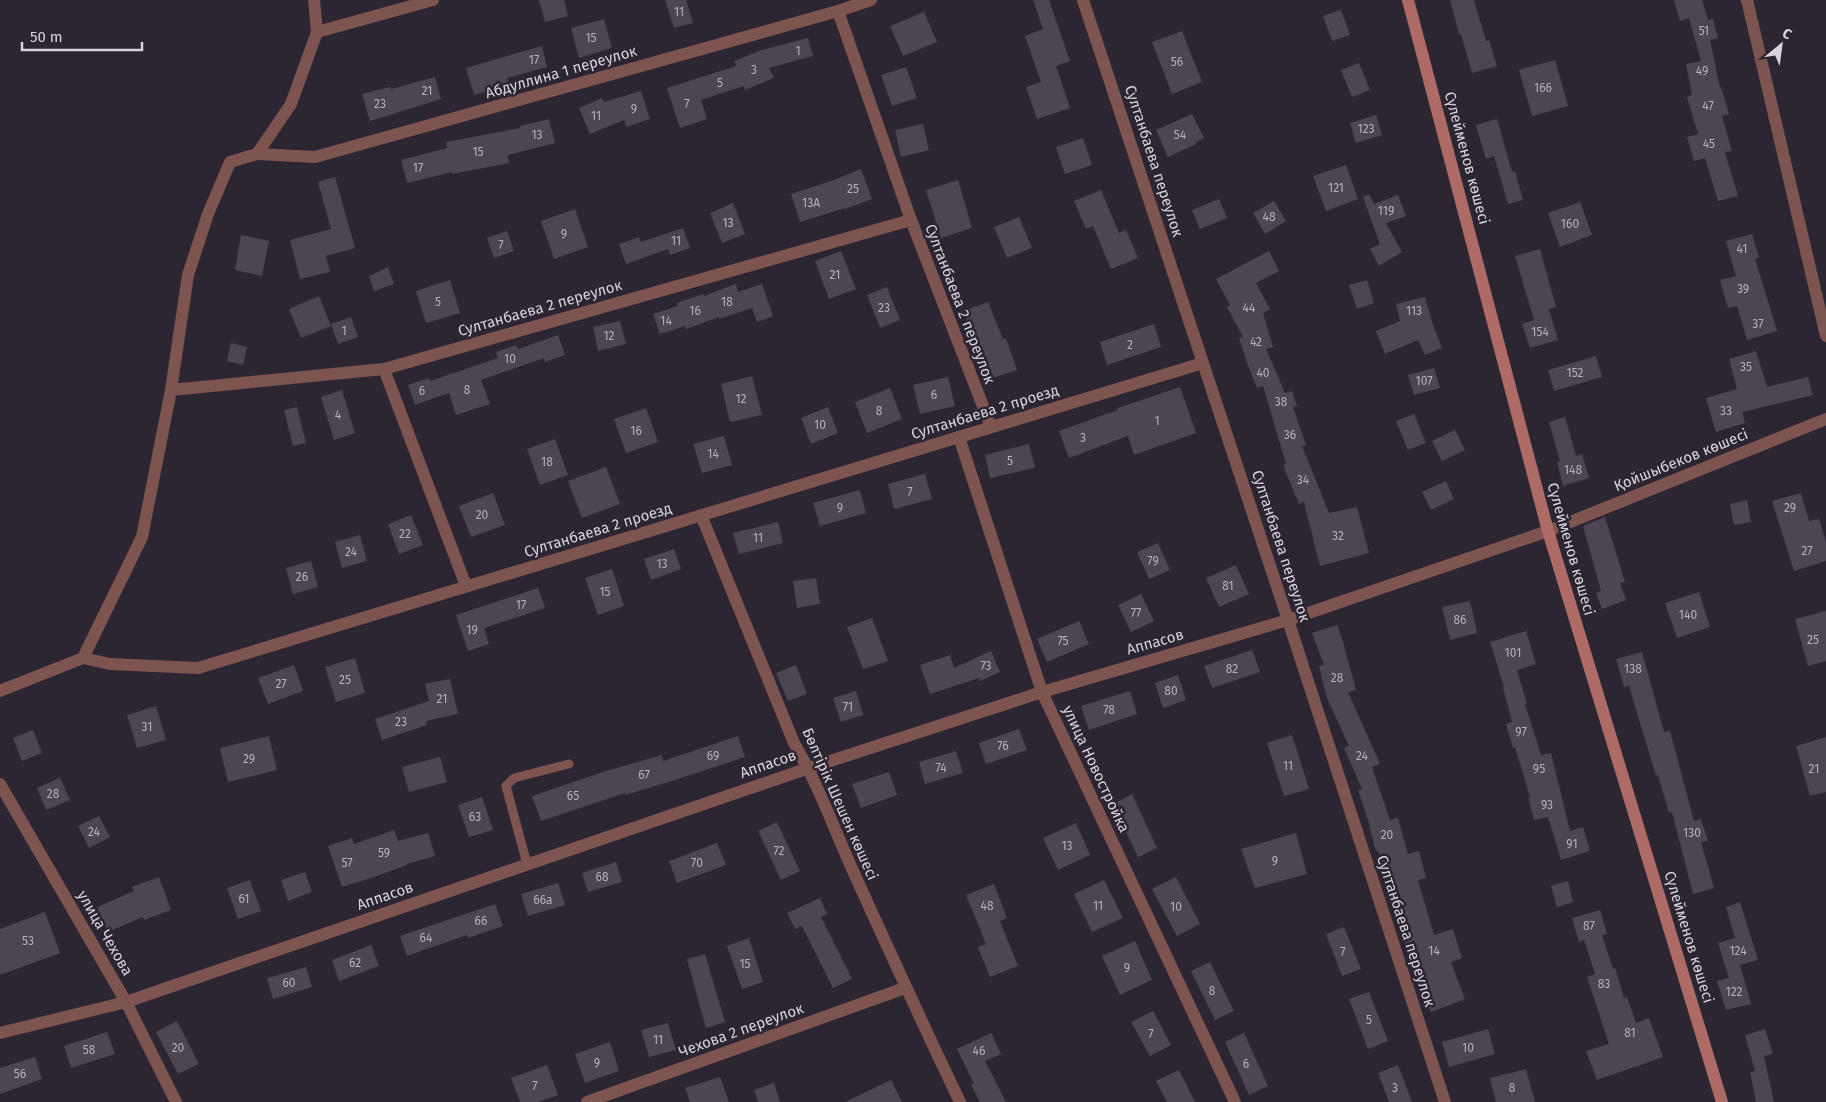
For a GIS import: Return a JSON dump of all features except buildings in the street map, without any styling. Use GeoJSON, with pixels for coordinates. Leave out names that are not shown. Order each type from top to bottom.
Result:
{"type":"FeatureCollection","features":[{"type":"Feature","properties":{"kind":"main road","name":"Сүлейменов көшесі"},"geometry":{"type":"LineString","coordinates":[[1408,0],[1548,532],[1722,1102]]}},
{"type":"Feature","properties":{"kind":"street"},"geometry":{"type":"LineString","coordinates":[[257,154],[291,104],[317,32],[314,0]]}},
{"type":"Feature","properties":{"kind":"street"},"geometry":{"type":"LineString","coordinates":[[317,32],[433,0]]}},
{"type":"Feature","properties":{"kind":"street","name":"Абдуллина 1 переулок"},"geometry":{"type":"LineString","coordinates":[[171,390],[188,275],[208,214],[230,162],[257,154],[315,157],[838,11],[871,0]]}},
{"type":"Feature","properties":{"kind":"street","name":"Султанбаева переулок"},"geometry":{"type":"LineString","coordinates":[[1084,0],[1445,1102]]}},
{"type":"Feature","properties":{"kind":"street"},"geometry":{"type":"LineString","coordinates":[[1747,0],[1826,336]]}},
{"type":"Feature","properties":{"kind":"street","name":"Султанбаева 2 переулок"},"geometry":{"type":"LineString","coordinates":[[838,11],[910,220],[991,427]]}},
{"type":"Feature","properties":{"kind":"street","name":"Султанбаева 2 переулок"},"geometry":{"type":"LineString","coordinates":[[171,390],[384,369],[910,220]]}},
{"type":"Feature","properties":{"kind":"street","name":"Султанбаева 2 проезд"},"geometry":{"type":"LineString","coordinates":[[83,658],[110,664],[198,668],[1203,363]]}},
{"type":"Feature","properties":{"kind":"street"},"geometry":{"type":"LineString","coordinates":[[384,369],[466,586]]}},
{"type":"Feature","properties":{"kind":"street"},"geometry":{"type":"LineString","coordinates":[[0,691],[83,658],[142,537],[171,390]]}},
{"type":"Feature","properties":{"kind":"street","name":"Қойшыбеков көшесі"},"geometry":{"type":"LineString","coordinates":[[1548,532],[1826,419]]}},
{"type":"Feature","properties":{"kind":"street","name":"улица Новостройка"},"geometry":{"type":"LineString","coordinates":[[958,437],[1042,692],[1235,1102]]}},
{"type":"Feature","properties":{"kind":"street","name":"Бөлтірік Шешен көшесі"},"geometry":{"type":"LineString","coordinates":[[701,515],[794,743],[809,768],[839,841],[905,988],[960,1102]]}},
{"type":"Feature","properties":{"kind":"street","name":"Аппасов"},"geometry":{"type":"LineString","coordinates":[[0,1033],[126,1002],[809,768],[1042,692],[1288,620],[1548,532]]}},
{"type":"Feature","properties":{"kind":"street","name":"улица Чехова"},"geometry":{"type":"LineString","coordinates":[[0,784],[126,1002],[176,1102]]}},
{"type":"Feature","properties":{"kind":"street","name":"Чехова 2 переулок"},"geometry":{"type":"LineString","coordinates":[[587,1102],[905,988]]}},
{"type":"Feature","properties":{"kind":"lane"},"geometry":{"type":"LineString","coordinates":[[527,864],[506,786],[514,778],[569,764]]}}]}
